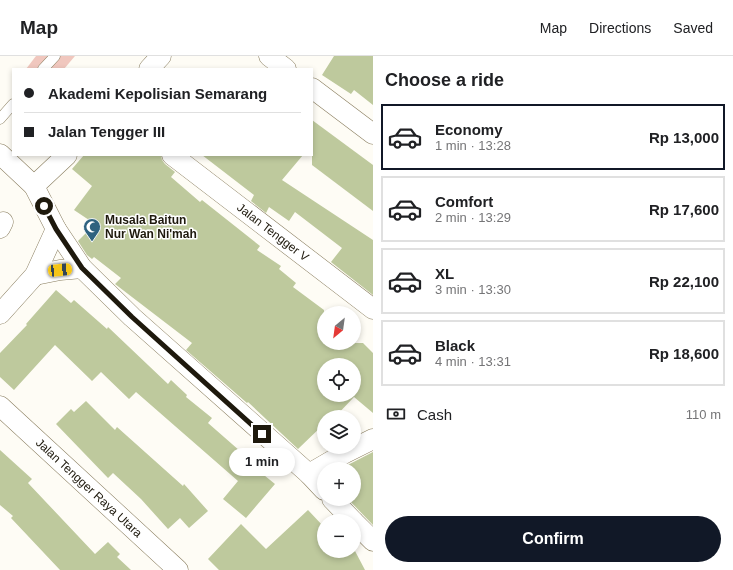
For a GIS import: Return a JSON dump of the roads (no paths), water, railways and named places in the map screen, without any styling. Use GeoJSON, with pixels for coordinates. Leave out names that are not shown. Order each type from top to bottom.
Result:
{"type":"FeatureCollection","features":[{"type":"Feature","properties":{"kind":"street"},"geometry":{"type":"LineString","coordinates":[[150,68],[161,56]]}},
{"type":"Feature","properties":{"kind":"street"},"geometry":{"type":"LineString","coordinates":[[269,56],[285,68]]}},
{"type":"Feature","properties":{"kind":"street"},"geometry":{"type":"LineString","coordinates":[[313,89],[373,134]]}},
{"type":"Feature","properties":{"kind":"street"},"geometry":{"type":"LineString","coordinates":[[0,154],[34,186],[56,229],[82,268],[132,317],[317,483]]}},
{"type":"Feature","properties":{"kind":"street"},"geometry":{"type":"LineString","coordinates":[[34,186],[66,156]]}},
{"type":"Feature","properties":{"kind":"street","name":"Jalan Tengger V"},"geometry":{"type":"LineString","coordinates":[[173,156],[373,310]]}},
{"type":"Feature","properties":{"kind":"street"},"geometry":{"type":"LineString","coordinates":[[0,314],[35,275],[56,229]]}},
{"type":"Feature","properties":{"kind":"street"},"geometry":{"type":"LineString","coordinates":[[35,275],[60,270],[82,268]]}},
{"type":"Feature","properties":{"kind":"street","name":"Jalan Tengger Raya Utara"},"geometry":{"type":"LineString","coordinates":[[0,406],[178,570]]}},
{"type":"Feature","properties":{"kind":"street"},"geometry":{"type":"LineString","coordinates":[[309,474],[344,453],[373,439]]}},
{"type":"Feature","properties":{"kind":"street"},"geometry":{"type":"LineString","coordinates":[[339,506],[347,514]]}},
{"type":"Feature","properties":{"kind":"street"},"geometry":{"type":"LineString","coordinates":[[361,528],[373,541]]}},
{"type":"Feature","properties":{"kind":"lane"},"geometry":{"type":"LineString","coordinates":[[44,68],[55,56]]}},
{"type":"Feature","properties":{"kind":"lane"},"geometry":{"type":"LineString","coordinates":[[0,119],[12,105]]}},
{"type":"Feature","properties":{"kind":"place","name":"Musala Baitun Nur Wan Ni'mah"},"geometry":{"type":"Point","coordinates":[92,242]}}]}
